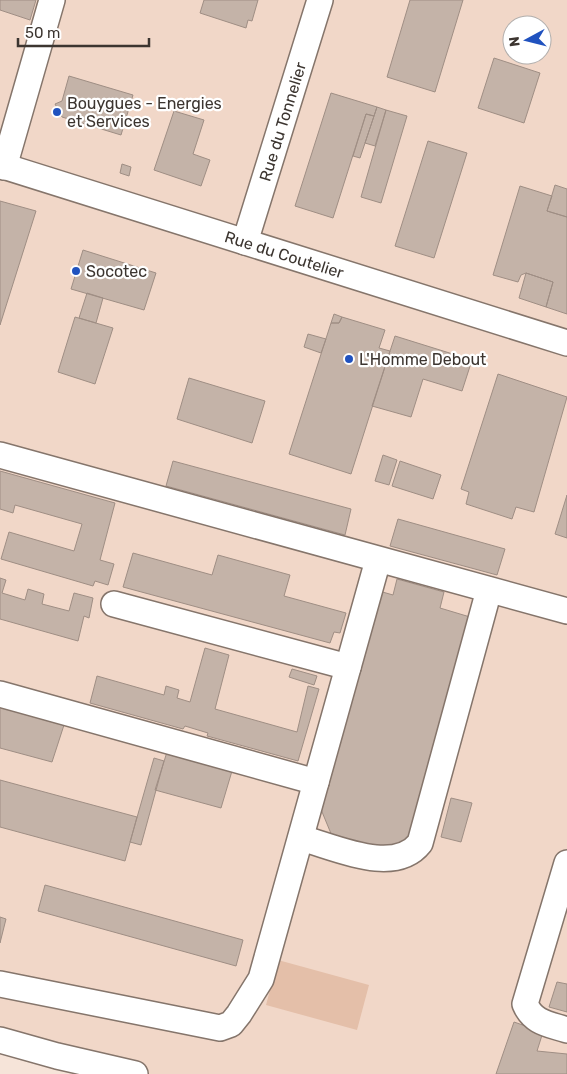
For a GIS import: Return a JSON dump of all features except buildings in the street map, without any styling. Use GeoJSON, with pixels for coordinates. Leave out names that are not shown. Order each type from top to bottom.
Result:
{"type":"FeatureCollection","features":[{"type":"Feature","properties":{"kind":"street"},"geometry":{"type":"LineString","coordinates":[[2,166],[52,0]]}},
{"type":"Feature","properties":{"kind":"street","name":"Rue du Tonnelier"},"geometry":{"type":"LineString","coordinates":[[245,242],[320,0]]}},
{"type":"Feature","properties":{"kind":"street","name":"Rue du Coutelier"},"geometry":{"type":"LineString","coordinates":[[2,166],[567,343]]}},
{"type":"Feature","properties":{"kind":"street"},"geometry":{"type":"LineString","coordinates":[[0,455],[567,611]]}},
{"type":"Feature","properties":{"kind":"street"},"geometry":{"type":"LineString","coordinates":[[0,984],[220,1028],[230,1024],[261,979],[378,560]]}},
{"type":"Feature","properties":{"kind":"street"},"geometry":{"type":"LineString","coordinates":[[301,838],[376,859],[397,859],[413,852],[420,843],[489,590]]}},
{"type":"Feature","properties":{"kind":"street"},"geometry":{"type":"LineString","coordinates":[[114,604],[348,667]]}},
{"type":"Feature","properties":{"kind":"street"},"geometry":{"type":"LineString","coordinates":[[0,694],[316,782]]}},
{"type":"Feature","properties":{"kind":"street"},"geometry":{"type":"LineString","coordinates":[[567,863],[525,1004],[529,1013],[536,1020],[567,1030]]}},
{"type":"Feature","properties":{"kind":"street"},"geometry":{"type":"LineString","coordinates":[[0,1040],[57,1056],[135,1074]]}},
{"type":"Feature","properties":{"kind":"shaded area"},"geometry":{"type":"Polygon","coordinates":[[[0,0],[567,0],[567,1074],[91,1074],[0,1051],[0,0]]]}},
{"type":"Feature","properties":{"kind":"shaded area"},"geometry":{"type":"Polygon","coordinates":[[[278,960],[369,985],[357,1030],[266,1005],[278,960]]]}},
{"type":"Feature","properties":{"kind":"place","name":"Bouygues - Energies et Services"},"geometry":{"type":"Point","coordinates":[57,112]}},
{"type":"Feature","properties":{"kind":"place","name":"Socotec"},"geometry":{"type":"Point","coordinates":[76,271]}},
{"type":"Feature","properties":{"kind":"place","name":"L'Homme Debout"},"geometry":{"type":"Point","coordinates":[349,359]}}]}
